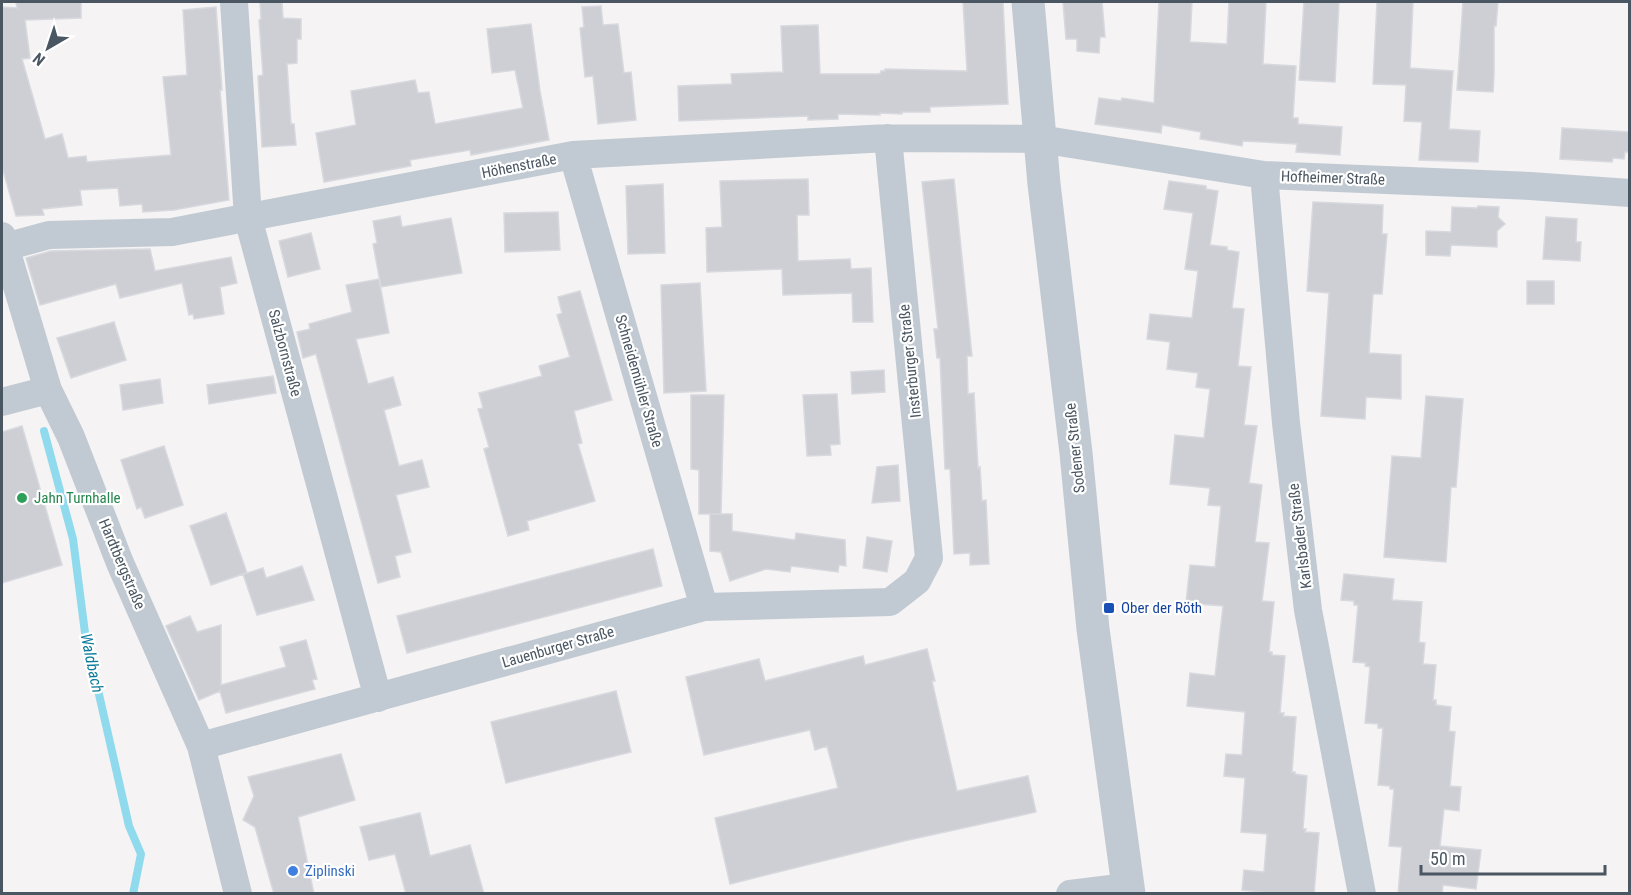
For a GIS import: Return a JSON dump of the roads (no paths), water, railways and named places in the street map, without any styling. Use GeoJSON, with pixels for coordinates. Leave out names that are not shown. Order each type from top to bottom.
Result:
{"type":"FeatureCollection","features":[{"type":"Feature","properties":{"kind":"street","name":"Salzbornstraße"},"geometry":{"type":"LineString","coordinates":[[234,2],[248,218],[378,698]]}},
{"type":"Feature","properties":{"kind":"street","name":"Sodener Straße"},"geometry":{"type":"LineString","coordinates":[[1028,2],[1040,139],[1076,453],[1093,629],[1128,890]]}},
{"type":"Feature","properties":{"kind":"street","name":"Höhenstraße"},"geometry":{"type":"LineString","coordinates":[[3,242],[49,235],[172,232],[573,155],[888,138],[1040,139]]}},
{"type":"Feature","properties":{"kind":"street","name":"Insterburger Straße"},"geometry":{"type":"LineString","coordinates":[[888,138],[929,558],[917,581]]}},
{"type":"Feature","properties":{"kind":"street","name":"Hofheimer Straße"},"geometry":{"type":"LineString","coordinates":[[1040,139],[1264,175],[1530,186],[1629,193]]}},
{"type":"Feature","properties":{"kind":"street","name":"Schneidemühler Straße"},"geometry":{"type":"LineString","coordinates":[[573,155],[704,607]]}},
{"type":"Feature","properties":{"kind":"street","name":"Karlsbader Straße"},"geometry":{"type":"LineString","coordinates":[[1264,175],[1286,423],[1308,610],[1362,894]]}},
{"type":"Feature","properties":{"kind":"street","name":"Hardtbergstraße"},"geometry":{"type":"LineString","coordinates":[[3,242],[48,390],[71,436],[120,563],[201,746],[238,894]]}},
{"type":"Feature","properties":{"kind":"street"},"geometry":{"type":"LineString","coordinates":[[2,402],[48,390]]}},
{"type":"Feature","properties":{"kind":"street","name":"Lauenburger Straße"},"geometry":{"type":"LineString","coordinates":[[201,746],[704,607],[890,602],[917,581]]}},
{"type":"Feature","properties":{"kind":"street"},"geometry":{"type":"LineString","coordinates":[[1070,894],[1128,890]]}},
{"type":"Feature","properties":{"kind":"waterway","name":"Waldbach"},"geometry":{"type":"LineString","coordinates":[[44,431],[73,539],[85,633],[129,826],[141,854],[133,894]]}},
{"type":"Feature","properties":{"kind":"place","name":"Jahn Turnhalle"},"geometry":{"type":"Point","coordinates":[22,498]}},
{"type":"Feature","properties":{"kind":"place","name":"Ober der Röth"},"geometry":{"type":"Point","coordinates":[1109,608]}},
{"type":"Feature","properties":{"kind":"place","name":"Ziplinski"},"geometry":{"type":"Point","coordinates":[293,871]}}]}
